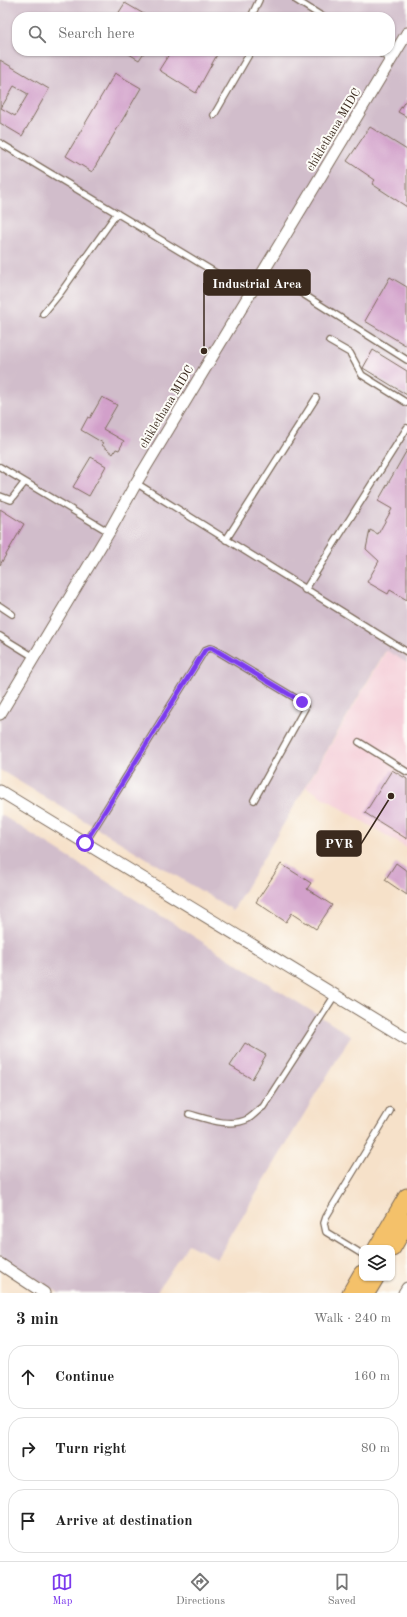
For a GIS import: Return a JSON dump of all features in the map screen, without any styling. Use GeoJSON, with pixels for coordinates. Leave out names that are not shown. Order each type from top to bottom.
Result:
{"type":"FeatureCollection","features":[{"type":"Feature","properties":{"kind":"main road"},"geometry":{"type":"LineString","coordinates":[[379,1245],[407,1197]]}},
{"type":"Feature","properties":{"kind":"main road"},"geometry":{"type":"LineString","coordinates":[[394,1245],[407,1222]]}},
{"type":"Feature","properties":{"kind":"main road"},"geometry":{"type":"LineString","coordinates":[[351,1293],[359,1279]]}},
{"type":"Feature","properties":{"kind":"main road"},"geometry":{"type":"LineString","coordinates":[[366,1293],[373,1281]]}},
{"type":"Feature","properties":{"kind":"street","name":"chiklethana MIDC"},"geometry":{"type":"LineString","coordinates":[[395,53],[407,33]]}},
{"type":"Feature","properties":{"kind":"street","name":"chiklethana MIDC"},"geometry":{"type":"LineString","coordinates":[[0,714],[136,484],[393,56]]}},
{"type":"Feature","properties":{"kind":"street"},"geometry":{"type":"LineString","coordinates":[[0,791],[407,1039]]}},
{"type":"Feature","properties":{"kind":"street"},"geometry":{"type":"LineString","coordinates":[[0,1264],[44,1293]]}},
{"type":"Feature","properties":{"kind":"street"},"geometry":{"type":"LineString","coordinates":[[404,1293],[407,1288]]}},
{"type":"Feature","properties":{"kind":"lane"},"geometry":{"type":"LineString","coordinates":[[253,12],[259,0]]}},
{"type":"Feature","properties":{"kind":"lane"},"geometry":{"type":"LineString","coordinates":[[296,0],[315,12]]}},
{"type":"Feature","properties":{"kind":"lane"},"geometry":{"type":"LineString","coordinates":[[214,114],[249,56]]}},
{"type":"Feature","properties":{"kind":"lane"},"geometry":{"type":"LineString","coordinates":[[385,56],[391,60]]}},
{"type":"Feature","properties":{"kind":"lane"},"geometry":{"type":"LineString","coordinates":[[0,143],[251,294]]}},
{"type":"Feature","properties":{"kind":"lane"},"geometry":{"type":"LineString","coordinates":[[43,314],[61,292],[117,213]]}},
{"type":"Feature","properties":{"kind":"lane"},"geometry":{"type":"LineString","coordinates":[[265,270],[407,360]]}},
{"type":"Feature","properties":{"kind":"lane"},"geometry":{"type":"LineString","coordinates":[[329,341],[350,353],[362,375],[407,404]]}},
{"type":"Feature","properties":{"kind":"lane"},"geometry":{"type":"LineString","coordinates":[[226,540],[316,398]]}},
{"type":"Feature","properties":{"kind":"lane"},"geometry":{"type":"LineString","coordinates":[[305,590],[407,428]]}},
{"type":"Feature","properties":{"kind":"lane"},"geometry":{"type":"LineString","coordinates":[[0,467],[109,532]]}},
{"type":"Feature","properties":{"kind":"lane"},"geometry":{"type":"LineString","coordinates":[[0,496],[11,500],[25,482]]}},
{"type":"Feature","properties":{"kind":"lane"},"geometry":{"type":"LineString","coordinates":[[136,484],[407,652]]}},
{"type":"Feature","properties":{"kind":"lane"},"geometry":{"type":"LineString","coordinates":[[0,606],[12,614]]}},
{"type":"Feature","properties":{"kind":"lane"},"geometry":{"type":"LineString","coordinates":[[0,636],[34,657]]}},
{"type":"Feature","properties":{"kind":"lane"},"geometry":{"type":"LineString","coordinates":[[85,843],[205,650],[210,648],[302,702],[305,706],[254,800]]}},
{"type":"Feature","properties":{"kind":"lane"},"geometry":{"type":"LineString","coordinates":[[359,742],[407,772]]}},
{"type":"Feature","properties":{"kind":"lane"},"geometry":{"type":"LineString","coordinates":[[189,1114],[232,1123],[248,1119],[263,1106],[335,995]]}},
{"type":"Feature","properties":{"kind":"lane"},"geometry":{"type":"LineString","coordinates":[[359,1252],[326,1232],[324,1223],[326,1217],[390,1111]]}},
{"type":"Feature","properties":{"kind":"shaded area"},"geometry":{"type":"Polygon","coordinates":[[[0,0],[407,0],[407,663],[386,650],[233,910],[0,770],[0,0]]]}},
{"type":"Feature","properties":{"kind":"shaded area"},"geometry":{"type":"Polygon","coordinates":[[[387,650],[407,663],[407,848],[306,787],[387,650]]]}},
{"type":"Feature","properties":{"kind":"shaded area"},"geometry":{"type":"Polygon","coordinates":[[[0,814],[351,1036],[217,1259],[188,1244],[156,1293],[59,1293],[0,1258],[0,814]]]}},
{"type":"Feature","properties":{"kind":"building"},"geometry":{"type":"Polygon","coordinates":[[[125,3],[140,12],[119,12],[125,3]]]}},
{"type":"Feature","properties":{"kind":"building"},"geometry":{"type":"Polygon","coordinates":[[[132,56],[142,56],[139,60],[132,56]]]}},
{"type":"Feature","properties":{"kind":"building"},"geometry":{"type":"Polygon","coordinates":[[[168,56],[216,56],[196,93],[159,70],[168,56]]]}},
{"type":"Feature","properties":{"kind":"building"},"geometry":{"type":"Polygon","coordinates":[[[0,60],[49,89],[22,136],[0,123],[0,60]],[[14,86],[1,108],[15,116],[28,94],[14,86]]]}},
{"type":"Feature","properties":{"kind":"building"},"geometry":{"type":"Polygon","coordinates":[[[115,73],[141,88],[92,172],[66,156],[115,73]]]}},
{"type":"Feature","properties":{"kind":"building"},"geometry":{"type":"Polygon","coordinates":[[[407,98],[407,117],[398,112],[407,98]]]}},
{"type":"Feature","properties":{"kind":"building"},"geometry":{"type":"Polygon","coordinates":[[[370,127],[407,150],[407,207],[372,184],[375,180],[347,161],[370,127]]]}},
{"type":"Feature","properties":{"kind":"building"},"geometry":{"type":"Polygon","coordinates":[[[390,277],[407,287],[407,346],[365,321],[390,277]]]}},
{"type":"Feature","properties":{"kind":"building"},"geometry":{"type":"Polygon","coordinates":[[[373,350],[407,371],[407,395],[363,368],[373,350]]]}},
{"type":"Feature","properties":{"kind":"building"},"geometry":{"type":"Polygon","coordinates":[[[102,397],[117,405],[103,429],[124,441],[119,450],[116,449],[113,454],[102,445],[103,443],[81,430],[102,397]]]}},
{"type":"Feature","properties":{"kind":"building"},"geometry":{"type":"Polygon","coordinates":[[[407,450],[407,600],[390,590],[388,594],[367,582],[379,561],[366,549],[370,530],[378,534],[392,509],[378,501],[407,450]]]}},
{"type":"Feature","properties":{"kind":"building"},"geometry":{"type":"Polygon","coordinates":[[[91,457],[106,466],[89,496],[73,487],[91,457]]]}},
{"type":"Feature","properties":{"kind":"building"},"geometry":{"type":"Polygon","coordinates":[[[0,509],[24,524],[0,565],[0,509]]]}},
{"type":"Feature","properties":{"kind":"building"},"geometry":{"type":"Polygon","coordinates":[[[392,770],[407,779],[407,839],[365,813],[392,770]]]}},
{"type":"Feature","properties":{"kind":"building"},"geometry":{"type":"Polygon","coordinates":[[[396,863],[407,871],[407,895],[385,880],[396,863]]]}},
{"type":"Feature","properties":{"kind":"building"},"geometry":{"type":"Polygon","coordinates":[[[281,864],[311,883],[307,889],[332,905],[316,929],[292,913],[286,922],[256,902],[281,864]]]}},
{"type":"Feature","properties":{"kind":"building"},"geometry":{"type":"Polygon","coordinates":[[[245,1043],[266,1055],[252,1079],[230,1066],[245,1043]]]}},
{"type":"Feature","properties":{"kind":"place","name":"Industrial Area"},"geometry":{"type":"Point","coordinates":[204,351]}},
{"type":"Feature","properties":{"kind":"place","name":"PVR"},"geometry":{"type":"Point","coordinates":[391,796]}},
{"type":"Feature","properties":{"kind":"route"},"geometry":{"type":"LineString","coordinates":[[85,843],[205,650],[210,648],[214,649],[302,702]]}}]}
